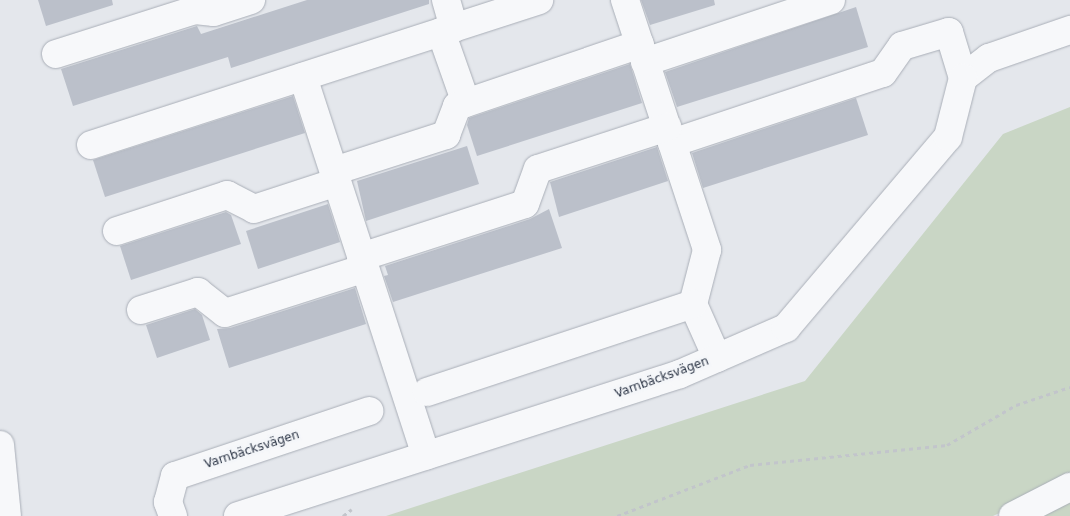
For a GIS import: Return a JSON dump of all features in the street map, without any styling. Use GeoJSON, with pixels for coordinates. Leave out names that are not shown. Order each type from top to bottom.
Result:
{"type":"FeatureCollection","features":[{"type":"Feature","properties":{"kind":"street"},"geometry":{"type":"LineString","coordinates":[[56,54],[195,10],[214,12],[251,0]]}},
{"type":"Feature","properties":{"kind":"street"},"geometry":{"type":"LineString","coordinates":[[446,0],[448,30],[466,103]]}},
{"type":"Feature","properties":{"kind":"street"},"geometry":{"type":"LineString","coordinates":[[90,145],[540,0]]}},
{"type":"Feature","properties":{"kind":"street"},"geometry":{"type":"LineString","coordinates":[[625,0],[707,250],[693,304],[717,358]]}},
{"type":"Feature","properties":{"kind":"street"},"geometry":{"type":"LineString","coordinates":[[117,232],[227,195],[254,209],[446,135],[457,106],[831,0]]}},
{"type":"Feature","properties":{"kind":"street"},"geometry":{"type":"LineString","coordinates":[[141,310],[198,292],[225,313],[525,204],[538,169],[669,135],[883,73],[902,46],[949,32],[964,78],[989,58],[1070,30]]}},
{"type":"Feature","properties":{"kind":"street"},"geometry":{"type":"LineString","coordinates":[[303,77],[426,456]]}},
{"type":"Feature","properties":{"kind":"street","name":"Varnbäcksvägen"},"geometry":{"type":"LineString","coordinates":[[238,516],[680,374],[786,328],[948,137],[964,78]]}},
{"type":"Feature","properties":{"kind":"street"},"geometry":{"type":"LineString","coordinates":[[427,392],[693,304]]}},
{"type":"Feature","properties":{"kind":"street","name":"Varnbäcksvägen"},"geometry":{"type":"LineString","coordinates":[[173,516],[168,502],[175,476],[369,411]]}},
{"type":"Feature","properties":{"kind":"street"},"geometry":{"type":"LineString","coordinates":[[0,445],[7,516]]}},
{"type":"Feature","properties":{"kind":"street"},"geometry":{"type":"LineString","coordinates":[[1013,516],[1070,487]]}},
{"type":"Feature","properties":{"kind":"path"},"geometry":{"type":"LineString","coordinates":[[617,516],[750,465],[947,445],[1016,405],[1070,387]]}},
{"type":"Feature","properties":{"kind":"green space"},"geometry":{"type":"Polygon","coordinates":[[[1070,107],[1070,480],[993,516],[386,516],[805,381],[1003,134],[1070,107]]]}},
{"type":"Feature","properties":{"kind":"green space"},"geometry":{"type":"Polygon","coordinates":[[[1070,496],[1070,516],[1032,516],[1070,496]]]}},
{"type":"Feature","properties":{"kind":"building"},"geometry":{"type":"Polygon","coordinates":[[[38,0],[112,0],[113,5],[46,26],[38,0]]]}},
{"type":"Feature","properties":{"kind":"building"},"geometry":{"type":"Polygon","coordinates":[[[307,0],[429,0],[429,4],[231,68],[228,57],[73,106],[61,69],[197,26],[201,34],[307,0]]]}},
{"type":"Feature","properties":{"kind":"building"},"geometry":{"type":"Polygon","coordinates":[[[641,0],[714,0],[715,5],[650,25],[641,0]]]}},
{"type":"Feature","properties":{"kind":"building"},"geometry":{"type":"Polygon","coordinates":[[[856,7],[868,47],[677,107],[665,72],[856,7]]]}},
{"type":"Feature","properties":{"kind":"building"},"geometry":{"type":"Polygon","coordinates":[[[630,64],[642,103],[477,156],[467,125],[469,118],[630,64]]]}},
{"type":"Feature","properties":{"kind":"building"},"geometry":{"type":"Polygon","coordinates":[[[293,96],[305,133],[105,197],[93,160],[293,96]]]}},
{"type":"Feature","properties":{"kind":"building"},"geometry":{"type":"Polygon","coordinates":[[[856,98],[868,135],[703,188],[692,153],[856,98]]]}},
{"type":"Feature","properties":{"kind":"building"},"geometry":{"type":"Polygon","coordinates":[[[467,146],[479,184],[366,221],[357,181],[467,146]]]}},
{"type":"Feature","properties":{"kind":"building"},"geometry":{"type":"Polygon","coordinates":[[[657,147],[668,181],[559,217],[550,182],[657,147]]]}},
{"type":"Feature","properties":{"kind":"building"},"geometry":{"type":"Polygon","coordinates":[[[328,204],[340,242],[258,269],[246,231],[328,204]]]}},
{"type":"Feature","properties":{"kind":"building"},"geometry":{"type":"Polygon","coordinates":[[[549,209],[562,248],[393,302],[384,276],[388,275],[385,266],[530,219],[549,209]]]}},
{"type":"Feature","properties":{"kind":"building"},"geometry":{"type":"Polygon","coordinates":[[[226,212],[231,215],[241,244],[131,280],[120,246],[226,212]]]}},
{"type":"Feature","properties":{"kind":"building"},"geometry":{"type":"Polygon","coordinates":[[[355,288],[366,324],[229,368],[217,329],[230,328],[355,288]]]}},
{"type":"Feature","properties":{"kind":"building"},"geometry":{"type":"Polygon","coordinates":[[[195,309],[202,315],[210,340],[157,358],[146,325],[195,309]]]}}]}
